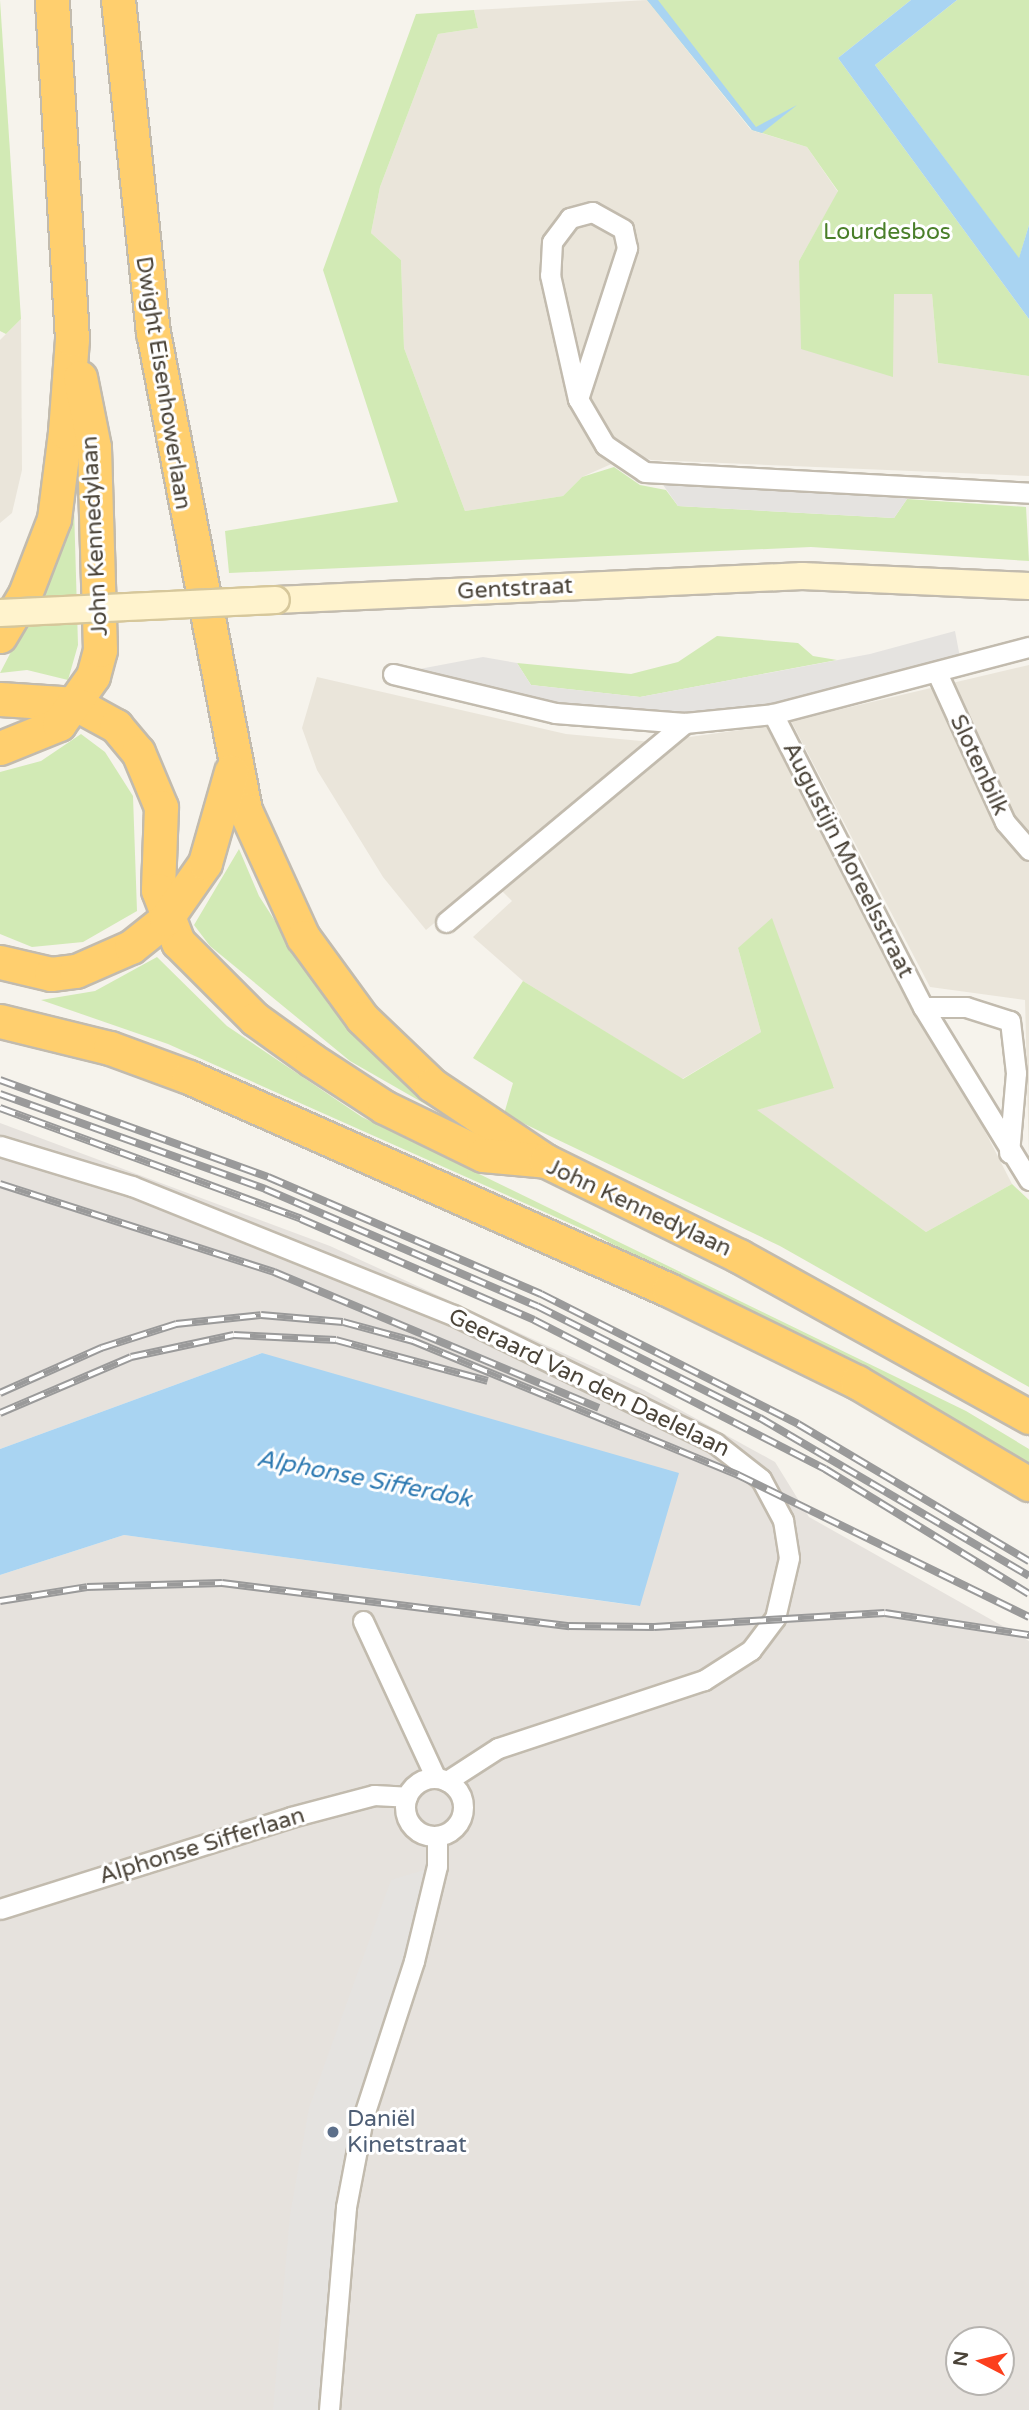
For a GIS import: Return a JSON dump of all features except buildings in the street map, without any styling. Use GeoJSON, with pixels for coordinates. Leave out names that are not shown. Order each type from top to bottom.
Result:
{"type":"FeatureCollection","features":[{"type":"Feature","properties":{"kind":"highway"},"geometry":{"type":"LineString","coordinates":[[52,0],[72,339]]}},
{"type":"Feature","properties":{"kind":"highway","name":"Dwight Eisenhowerlaan"},"geometry":{"type":"LineString","coordinates":[[118,0],[153,332],[233,762],[267,867],[324,970],[396,1054],[546,1161]]}},
{"type":"Feature","properties":{"kind":"highway","name":"John Kennedylaan"},"geometry":{"type":"LineString","coordinates":[[0,636],[25,594],[54,519],[72,339]]}},
{"type":"Feature","properties":{"kind":"highway","name":"John Kennedylaan"},"geometry":{"type":"LineString","coordinates":[[0,748],[43,734],[76,704],[93,676],[101,622],[94,447],[72,339]]}},
{"type":"Feature","properties":{"kind":"highway","name":"John Kennedylaan"},"geometry":{"type":"LineString","coordinates":[[0,699],[76,704],[116,726],[153,780],[161,807],[158,890],[166,919],[191,960],[255,1018],[384,1107],[483,1155],[546,1161],[739,1256],[1029,1418]]}},
{"type":"Feature","properties":{"kind":"highway","name":"Dwight Eisenhowerlaan"},"geometry":{"type":"LineString","coordinates":[[0,962],[51,974],[76,971],[131,947],[166,919],[217,836],[233,762]]}},
{"type":"Feature","properties":{"kind":"highway"},"geometry":{"type":"LineString","coordinates":[[0,1021],[110,1048],[189,1077],[669,1290],[857,1382],[1029,1484]]}},
{"type":"Feature","properties":{"kind":"street"},"geometry":{"type":"LineString","coordinates":[[578,398],[626,248],[623,229],[592,212],[570,218],[552,242],[550,275],[578,398],[605,445],[645,472],[1029,493]]}},
{"type":"Feature","properties":{"kind":"street","name":"Gentstraat"},"geometry":{"type":"LineString","coordinates":[[0,613],[802,576],[1029,586]]}},
{"type":"Feature","properties":{"kind":"street"},"geometry":{"type":"LineString","coordinates":[[393,674],[555,713],[685,723],[773,714],[938,675],[1029,647]]}},
{"type":"Feature","properties":{"kind":"street","name":"Slotenbilk"},"geometry":{"type":"LineString","coordinates":[[938,675],[1005,822],[1029,850]]}},
{"type":"Feature","properties":{"kind":"street","name":"Augustijn Moreelsstraat"},"geometry":{"type":"LineString","coordinates":[[773,714],[923,1007],[1009,1153],[1029,1180]]}},
{"type":"Feature","properties":{"kind":"street"},"geometry":{"type":"LineString","coordinates":[[446,922],[685,723]]}},
{"type":"Feature","properties":{"kind":"street"},"geometry":{"type":"LineString","coordinates":[[923,1007],[966,1007],[1010,1021],[1016,1073],[1009,1153]]}},
{"type":"Feature","properties":{"kind":"street","name":"Geeraard Van den Daelelaan"},"geometry":{"type":"LineString","coordinates":[[0,1146],[132,1186],[453,1315],[715,1443],[766,1488],[788,1537],[788,1575],[775,1618],[751,1650],[704,1680],[498,1748],[442,1780]]}},
{"type":"Feature","properties":{"kind":"street"},"geometry":{"type":"LineString","coordinates":[[363,1621],[442,1780],[460,1793],[463,1810],[455,1828],[438,1837]]}},
{"type":"Feature","properties":{"kind":"street"},"geometry":{"type":"LineString","coordinates":[[438,1837],[411,1825],[407,1797],[418,1783],[442,1780]]}},
{"type":"Feature","properties":{"kind":"street","name":"Alphonse Sifferlaan"},"geometry":{"type":"LineString","coordinates":[[0,1909],[303,1814],[374,1795],[407,1797]]}},
{"type":"Feature","properties":{"kind":"street"},"geometry":{"type":"LineString","coordinates":[[330,2410],[346,2207],[363,2118],[422,1926],[438,1837]]}},
{"type":"Feature","properties":{"kind":"shaded area"},"geometry":{"type":"Polygon","coordinates":[[[647,0],[751,130],[807,147],[838,192],[799,261],[894,294],[932,294],[938,363],[1029,376],[1029,476],[651,460],[634,454],[582,477],[563,496],[465,511],[404,348],[401,260],[371,233],[380,187],[438,34],[478,28],[474,10],[647,0]]]}},
{"type":"Feature","properties":{"kind":"shaded area"},"geometry":{"type":"Polygon","coordinates":[[[21,319],[22,470],[12,513],[0,523],[0,340],[21,319]]]}},
{"type":"Feature","properties":{"kind":"shaded area"},"geometry":{"type":"Polygon","coordinates":[[[654,472],[918,483],[894,518],[678,506],[654,472]]]}},
{"type":"Feature","properties":{"kind":"shaded area"},"geometry":{"type":"Polygon","coordinates":[[[955,631],[962,668],[773,714],[616,722],[393,674],[483,657],[517,663],[531,685],[640,697],[870,654],[955,631]]]}},
{"type":"Feature","properties":{"kind":"shaded area"},"geometry":{"type":"Polygon","coordinates":[[[1029,665],[1029,1158],[1025,1000],[930,987],[791,721],[1029,665]]]}},
{"type":"Feature","properties":{"kind":"shaded area"},"geometry":{"type":"Polygon","coordinates":[[[317,677],[566,734],[652,742],[426,930],[383,877],[317,770],[302,728],[317,677]]]}},
{"type":"Feature","properties":{"kind":"shaded area"},"geometry":{"type":"Polygon","coordinates":[[[777,725],[1012,1184],[926,1232],[756,1110],[834,1087],[738,948],[761,1032],[682,1079],[523,981],[473,937],[512,901],[499,888],[682,738],[777,725]]]}},
{"type":"Feature","properties":{"kind":"shaded area"},"geometry":{"type":"Polygon","coordinates":[[[0,1123],[330,1246],[644,1390],[775,1462],[809,1517],[1029,1641],[1029,2410],[0,2410],[0,1575],[124,1535],[639,1606],[262,1353],[0,1449],[0,1123]]]}},
{"type":"Feature","properties":{"kind":"shaded area","name":"Daniël Kinetstraat"},"geometry":{"type":"Polygon","coordinates":[[[437,1866],[363,2118],[329,2410],[273,2410],[290,2215],[309,2108],[391,1880],[437,1866]]]}},
{"type":"Feature","properties":{"kind":"green space"},"geometry":{"type":"Polygon","coordinates":[[[0,0],[21,319],[6,334],[0,331],[0,0]]]}},
{"type":"Feature","properties":{"kind":"green space","name":"Lourdesbos"},"geometry":{"type":"Polygon","coordinates":[[[647,0],[911,0],[838,58],[1029,319],[1029,376],[938,363],[932,294],[894,294],[893,377],[801,349],[799,261],[838,191],[807,147],[752,130],[647,0]]]}},
{"type":"Feature","properties":{"kind":"green space"},"geometry":{"type":"Polygon","coordinates":[[[957,0],[1029,0],[1029,225],[1019,259],[875,65],[957,0]]]}},
{"type":"Feature","properties":{"kind":"green space"},"geometry":{"type":"Polygon","coordinates":[[[474,10],[478,28],[438,34],[380,187],[371,233],[401,260],[404,348],[465,511],[563,496],[582,477],[614,467],[640,485],[666,490],[678,506],[894,518],[907,499],[1026,507],[1029,561],[811,547],[229,573],[225,531],[398,502],[323,270],[416,14],[474,10]]]}},
{"type":"Feature","properties":{"kind":"green space"},"geometry":{"type":"Polygon","coordinates":[[[69,507],[74,507],[78,645],[68,680],[27,670],[0,673],[49,579],[69,507]]]}},
{"type":"Feature","properties":{"kind":"green space"},"geometry":{"type":"Polygon","coordinates":[[[717,636],[798,643],[813,656],[837,660],[640,697],[531,685],[517,663],[631,674],[678,662],[717,636]]]}},
{"type":"Feature","properties":{"kind":"green space"},"geometry":{"type":"Polygon","coordinates":[[[81,734],[105,752],[133,796],[137,911],[83,942],[32,947],[0,934],[0,772],[41,761],[81,734]]]}},
{"type":"Feature","properties":{"kind":"green space"},"geometry":{"type":"Polygon","coordinates":[[[239,849],[259,896],[329,1005],[372,1053],[446,1116],[350,1061],[210,946],[194,925],[239,849]]]}},
{"type":"Feature","properties":{"kind":"green space"},"geometry":{"type":"Polygon","coordinates":[[[772,918],[834,1088],[757,1110],[926,1232],[1012,1184],[1029,1200],[1029,1387],[780,1246],[504,1114],[513,1083],[473,1058],[523,981],[683,1079],[761,1032],[738,948],[772,918]]]}},
{"type":"Feature","properties":{"kind":"green space"},"geometry":{"type":"Polygon","coordinates":[[[157,957],[227,1026],[362,1117],[966,1411],[1029,1449],[1029,1475],[596,1235],[168,1044],[41,1000],[95,991],[157,957]]]}},
{"type":"Feature","properties":{"kind":"water"},"geometry":{"type":"Polygon","coordinates":[[[647,0],[658,0],[756,127],[797,105],[762,133],[752,130],[647,0]]]}},
{"type":"Feature","properties":{"kind":"water"},"geometry":{"type":"Polygon","coordinates":[[[911,0],[957,0],[875,65],[1019,258],[1029,225],[1029,319],[838,58],[911,0]]]}},
{"type":"Feature","properties":{"kind":"water","name":"Alphonse Sifferdok"},"geometry":{"type":"Polygon","coordinates":[[[262,1353],[679,1473],[640,1606],[124,1535],[0,1575],[0,1449],[262,1353]]]}},
{"type":"Feature","properties":{"kind":"railway"},"geometry":{"type":"LineString","coordinates":[[0,1080],[268,1177],[541,1294],[798,1424],[1029,1561]]}},
{"type":"Feature","properties":{"kind":"railway"},"geometry":{"type":"LineString","coordinates":[[0,1094],[265,1189],[537,1306],[760,1418],[1029,1576]]}},
{"type":"Feature","properties":{"kind":"railway"},"geometry":{"type":"LineString","coordinates":[[0,1108],[301,1219],[534,1320],[825,1469],[1029,1594]]}},
{"type":"Feature","properties":{"kind":"railway"},"geometry":{"type":"LineString","coordinates":[[0,1184],[274,1272],[599,1408]]}},
{"type":"Feature","properties":{"kind":"railway"},"geometry":{"type":"LineString","coordinates":[[0,1393],[101,1348],[176,1324],[261,1315],[343,1322],[413,1341],[738,1475],[1029,1617]]}},
{"type":"Feature","properties":{"kind":"railway"},"geometry":{"type":"LineString","coordinates":[[0,1413],[131,1357],[234,1335],[336,1340],[488,1381]]}},
{"type":"Feature","properties":{"kind":"railway"},"geometry":{"type":"LineString","coordinates":[[0,1601],[87,1587],[222,1583],[569,1626],[654,1627],[885,1613],[1029,1635]]}},
{"type":"Feature","properties":{"kind":"place","name":"Daniël Kinetstraat"},"geometry":{"type":"Point","coordinates":[333,2132]}}]}
